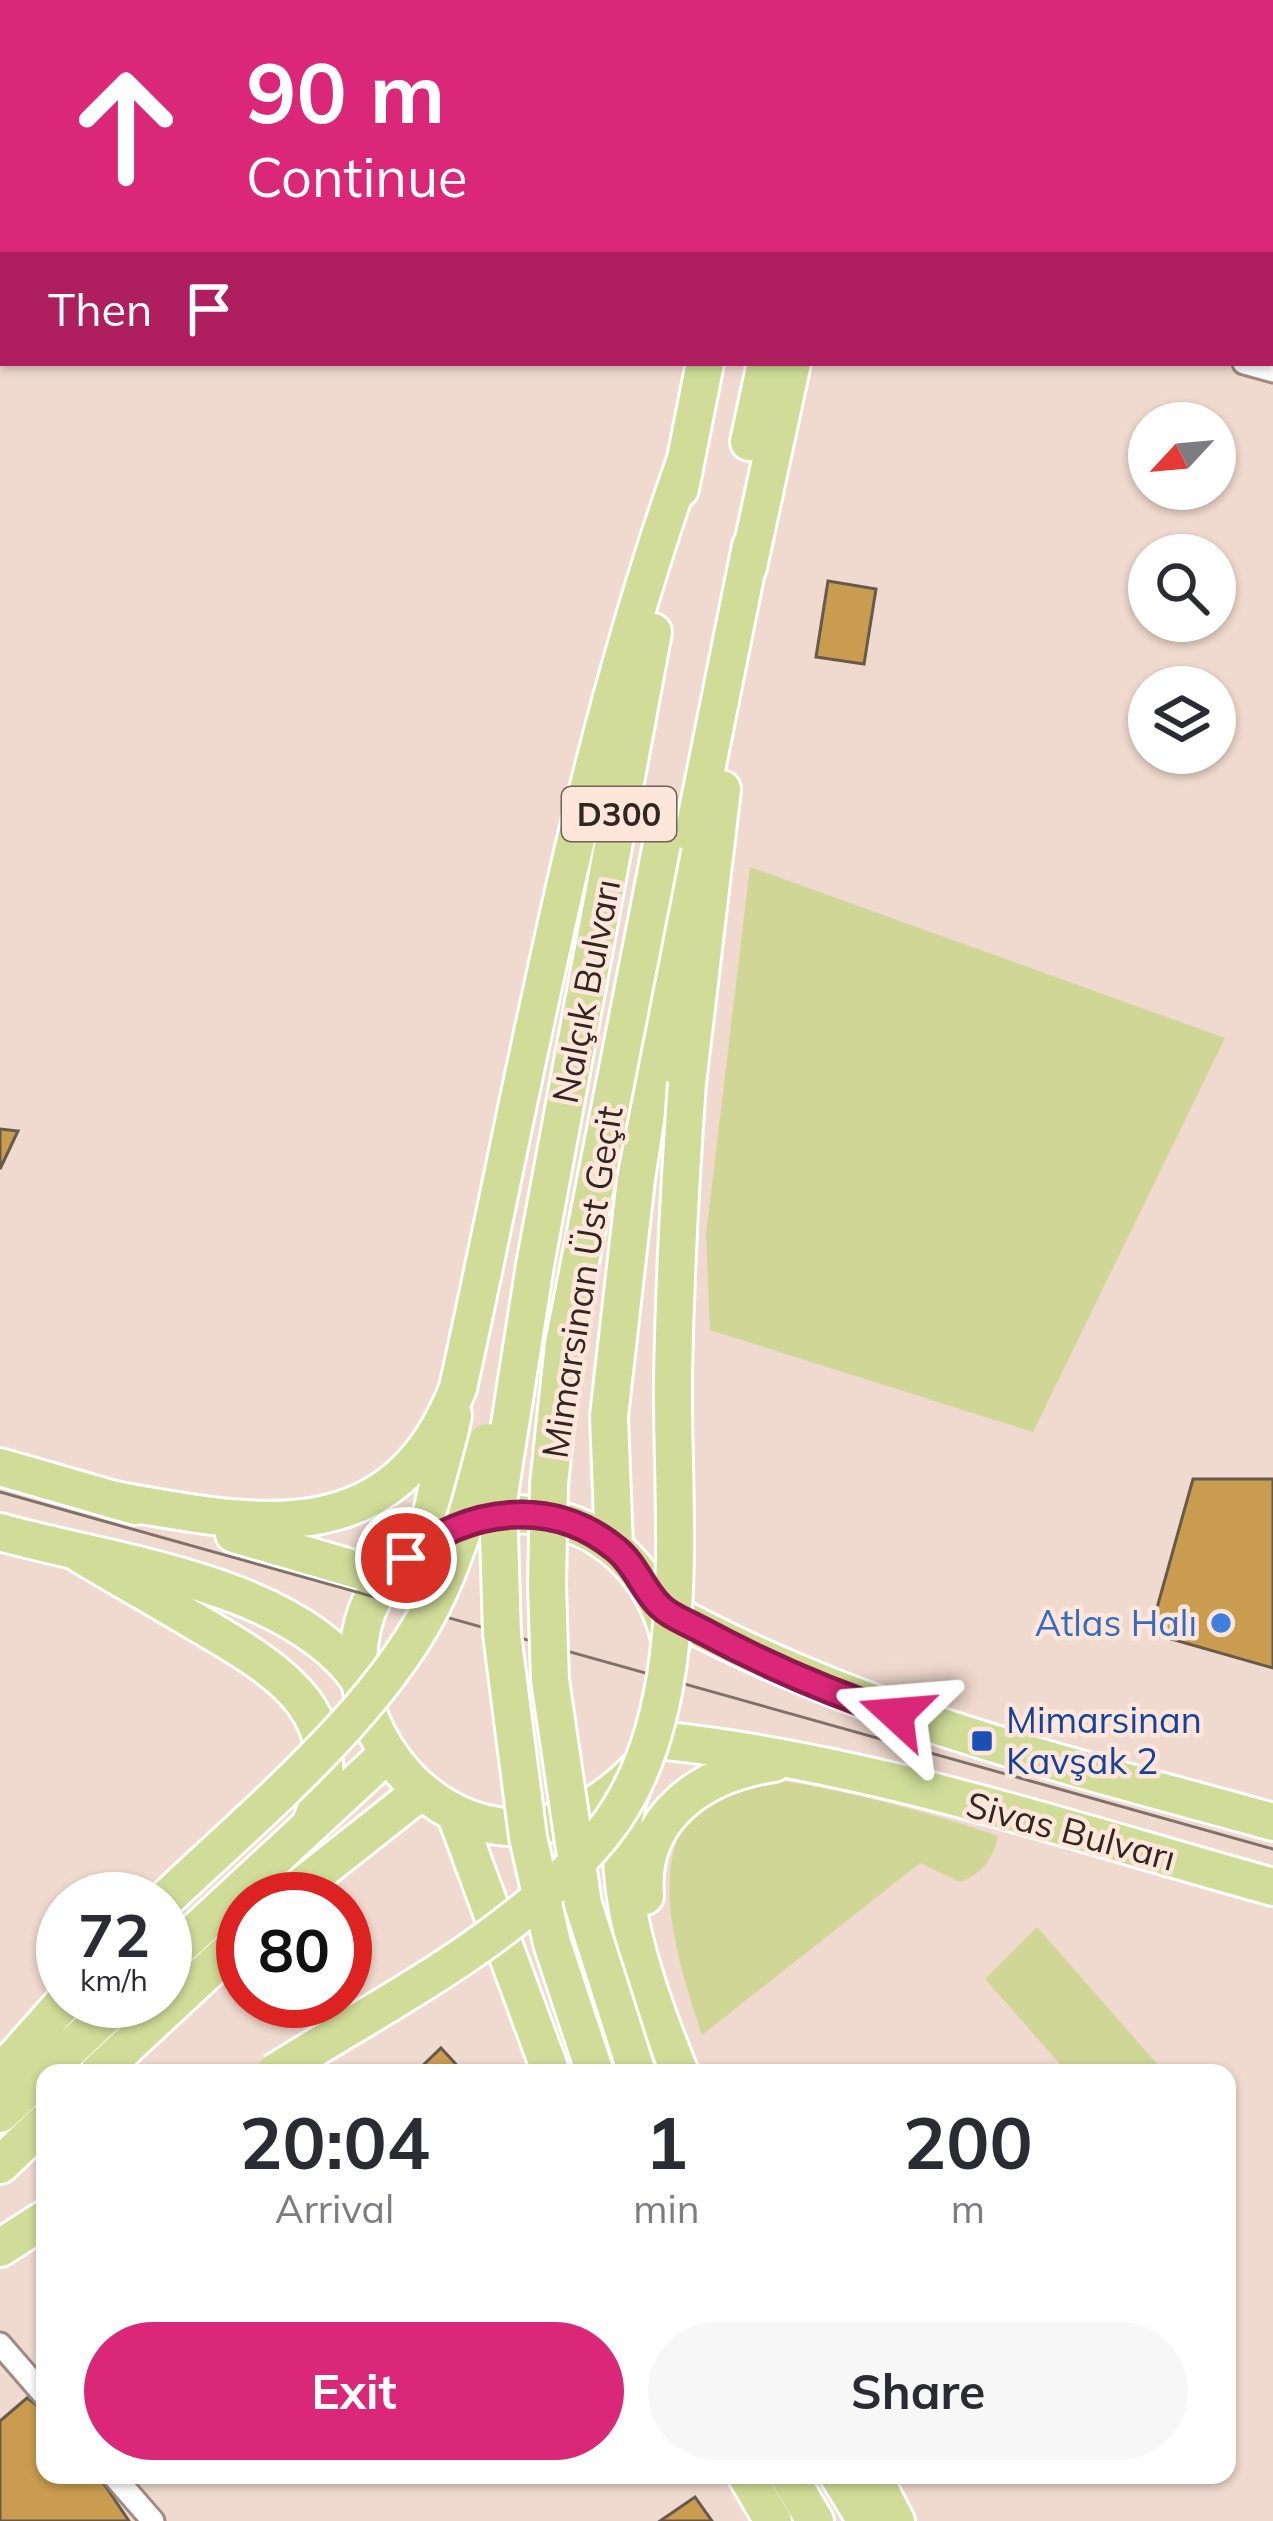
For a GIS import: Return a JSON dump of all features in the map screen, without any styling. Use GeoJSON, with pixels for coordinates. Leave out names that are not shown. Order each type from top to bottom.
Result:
{"type":"FeatureCollection","features":[{"type":"Feature","properties":{"kind":"highway","name":"Nalçık Bulvarı"},"geometry":{"type":"LineString","coordinates":[[535,1264],[704,366]]}},
{"type":"Feature","properties":{"kind":"highway","name":"Nalçık Bulvarı"},"geometry":{"type":"LineString","coordinates":[[662,844],[765,366]]}},
{"type":"Feature","properties":{"kind":"highway"},"geometry":{"type":"LineString","coordinates":[[614,1547],[610,1416],[639,1158],[694,819],[791,366]]}},
{"type":"Feature","properties":{"kind":"highway"},"geometry":{"type":"LineString","coordinates":[[426,1541],[591,788],[643,582],[685,465]]}},
{"type":"Feature","properties":{"kind":"highway"},"geometry":{"type":"LineString","coordinates":[[288,2064],[536,1904],[605,1830],[645,1762],[668,1650],[676,1292],[687,1083],[751,546]]}},
{"type":"Feature","properties":{"kind":"highway","name":"Mimarsinan Üst Geçit"},"geometry":{"type":"LineString","coordinates":[[634,2064],[583,1904],[550,1680],[549,1484],[564,1344],[662,844]]}},
{"type":"Feature","properties":{"kind":"highway","name":"Mimarsinan Üst Geçit"},"geometry":{"type":"LineString","coordinates":[[535,1264],[498,1501],[502,1634],[527,1837],[552,1943],[592,2064]]}},
{"type":"Feature","properties":{"kind":"highway","name":"D300"},"geometry":{"type":"LineString","coordinates":[[192,1873],[364,1701],[438,1595],[466,1521],[535,1264]]}},
{"type":"Feature","properties":{"kind":"highway"},"geometry":{"type":"LineString","coordinates":[[114,1499],[243,1523],[297,1522],[335,1513],[364,1499],[412,1461],[458,1388]]}},
{"type":"Feature","properties":{"kind":"highway"},"geometry":{"type":"LineString","coordinates":[[0,1467],[388,1579]]}},
{"type":"Feature","properties":{"kind":"highway"},"geometry":{"type":"LineString","coordinates":[[648,1754],[616,1792],[556,1822],[489,1825],[456,1815],[419,1793],[385,1756],[364,1708],[360,1682],[365,1628],[388,1579],[426,1541],[462,1522],[501,1514],[541,1515],[579,1526],[614,1547],[659,1606],[673,1676],[648,1754],[622,1812],[627,1904],[656,2013],[676,2064]]}},
{"type":"Feature","properties":{"kind":"highway"},"geometry":{"type":"LineString","coordinates":[[0,1532],[185,1580],[287,1618],[335,1652],[360,1682]]}},
{"type":"Feature","properties":{"kind":"highway"},"geometry":{"type":"LineString","coordinates":[[80,1554],[260,1660],[302,1696],[320,1729],[325,1762],[310,1826]]}},
{"type":"Feature","properties":{"kind":"highway","name":"Sivas Bulvarı"},"geometry":{"type":"LineString","coordinates":[[659,1606],[755,1658],[853,1700],[1273,1822]]}},
{"type":"Feature","properties":{"kind":"highway","name":"Sivas Bulvarı"},"geometry":{"type":"LineString","coordinates":[[648,1754],[807,1761],[1273,1887]]}},
{"type":"Feature","properties":{"kind":"highway"},"geometry":{"type":"LineString","coordinates":[[192,1935],[385,1756]]}},
{"type":"Feature","properties":{"kind":"highway"},"geometry":{"type":"LineString","coordinates":[[656,2013],[644,1880],[659,1828],[694,1789],[714,1777],[752,1766],[807,1761]]}},
{"type":"Feature","properties":{"kind":"highway"},"geometry":{"type":"LineString","coordinates":[[319,1872],[419,1793]]}},
{"type":"Feature","properties":{"kind":"highway"},"geometry":{"type":"LineString","coordinates":[[456,1815],[548,2064]]}},
{"type":"Feature","properties":{"kind":"highway"},"geometry":{"type":"LineString","coordinates":[[108,2064],[216,1963]]}},
{"type":"Feature","properties":{"kind":"highway"},"geometry":{"type":"LineString","coordinates":[[0,2074],[39,2028]]}},
{"type":"Feature","properties":{"kind":"highway"},"geometry":{"type":"LineString","coordinates":[[54,2064],[93,2028]]}},
{"type":"Feature","properties":{"kind":"highway"},"geometry":{"type":"LineString","coordinates":[[0,2114],[36,2081]]}},
{"type":"Feature","properties":{"kind":"highway"},"geometry":{"type":"LineString","coordinates":[[0,2164],[36,2130]]}},
{"type":"Feature","properties":{"kind":"highway"},"geometry":{"type":"LineString","coordinates":[[0,2248],[36,2225]]}},
{"type":"Feature","properties":{"kind":"highway"},"geometry":{"type":"LineString","coordinates":[[751,2484],[773,2521]]}},
{"type":"Feature","properties":{"kind":"highway"},"geometry":{"type":"LineString","coordinates":[[793,2484],[815,2521]]}},
{"type":"Feature","properties":{"kind":"highway"},"geometry":{"type":"LineString","coordinates":[[843,2484],[866,2521]]}},
{"type":"Feature","properties":{"kind":"highway"},"geometry":{"type":"LineString","coordinates":[[877,2484],[896,2521]]}},
{"type":"Feature","properties":{"kind":"street"},"geometry":{"type":"LineString","coordinates":[[0,2344],[36,2386]]}},
{"type":"Feature","properties":{"kind":"street"},"geometry":{"type":"LineString","coordinates":[[121,2484],[153,2521]]}},
{"type":"Feature","properties":{"kind":"green space"},"geometry":{"type":"Polygon","coordinates":[[[750,867],[1225,1038],[1033,1432],[710,1330],[706,1235],[750,867]]]}},
{"type":"Feature","properties":{"kind":"green space"},"geometry":{"type":"Polygon","coordinates":[[[771,1779],[942,1818],[998,1836],[996,1844],[980,1870],[960,1882],[920,1863],[702,2035],[671,1910],[675,1847],[687,1820],[709,1798],[771,1779]]]}},
{"type":"Feature","properties":{"kind":"green space"},"geometry":{"type":"Polygon","coordinates":[[[1037,1927],[1157,2064],[1060,2064],[985,1979],[1037,1927]]]}},
{"type":"Feature","properties":{"kind":"building"},"geometry":{"type":"Polygon","coordinates":[[[828,581],[876,589],[864,664],[816,657],[828,581]]]}},
{"type":"Feature","properties":{"kind":"building"},"geometry":{"type":"Polygon","coordinates":[[[0,1129],[18,1131],[0,1169],[0,1129]]]}},
{"type":"Feature","properties":{"kind":"building"},"geometry":{"type":"Polygon","coordinates":[[[1193,1479],[1273,1479],[1273,1668],[1150,1633],[1193,1479]]]}},
{"type":"Feature","properties":{"kind":"building"},"geometry":{"type":"Polygon","coordinates":[[[441,2048],[456,2064],[424,2064],[441,2048]]]}},
{"type":"Feature","properties":{"kind":"building"},"geometry":{"type":"Polygon","coordinates":[[[27,2398],[36,2404],[36,2484],[104,2484],[129,2521],[0,2521],[0,2421],[27,2398]]]}},
{"type":"Feature","properties":{"kind":"building"},"geometry":{"type":"Polygon","coordinates":[[[695,2497],[712,2521],[660,2521],[695,2497]]]}},
{"type":"Feature","properties":{"kind":"tram line"},"geometry":{"type":"LineString","coordinates":[[0,1492],[1273,1849]]}},
{"type":"Feature","properties":{"kind":"place","name":"Atlas Halı"},"geometry":{"type":"Point","coordinates":[1221,1623]}},
{"type":"Feature","properties":{"kind":"place","name":"Mimarsinan Kavşak 2"},"geometry":{"type":"Point","coordinates":[982,1741]}},
{"type":"Feature","properties":{"kind":"route"},"geometry":{"type":"LineString","coordinates":[[406,1558],[462,1522],[501,1514],[541,1515],[579,1526],[632,1564],[659,1606],[779,1669],[896,1714]]}}]}
